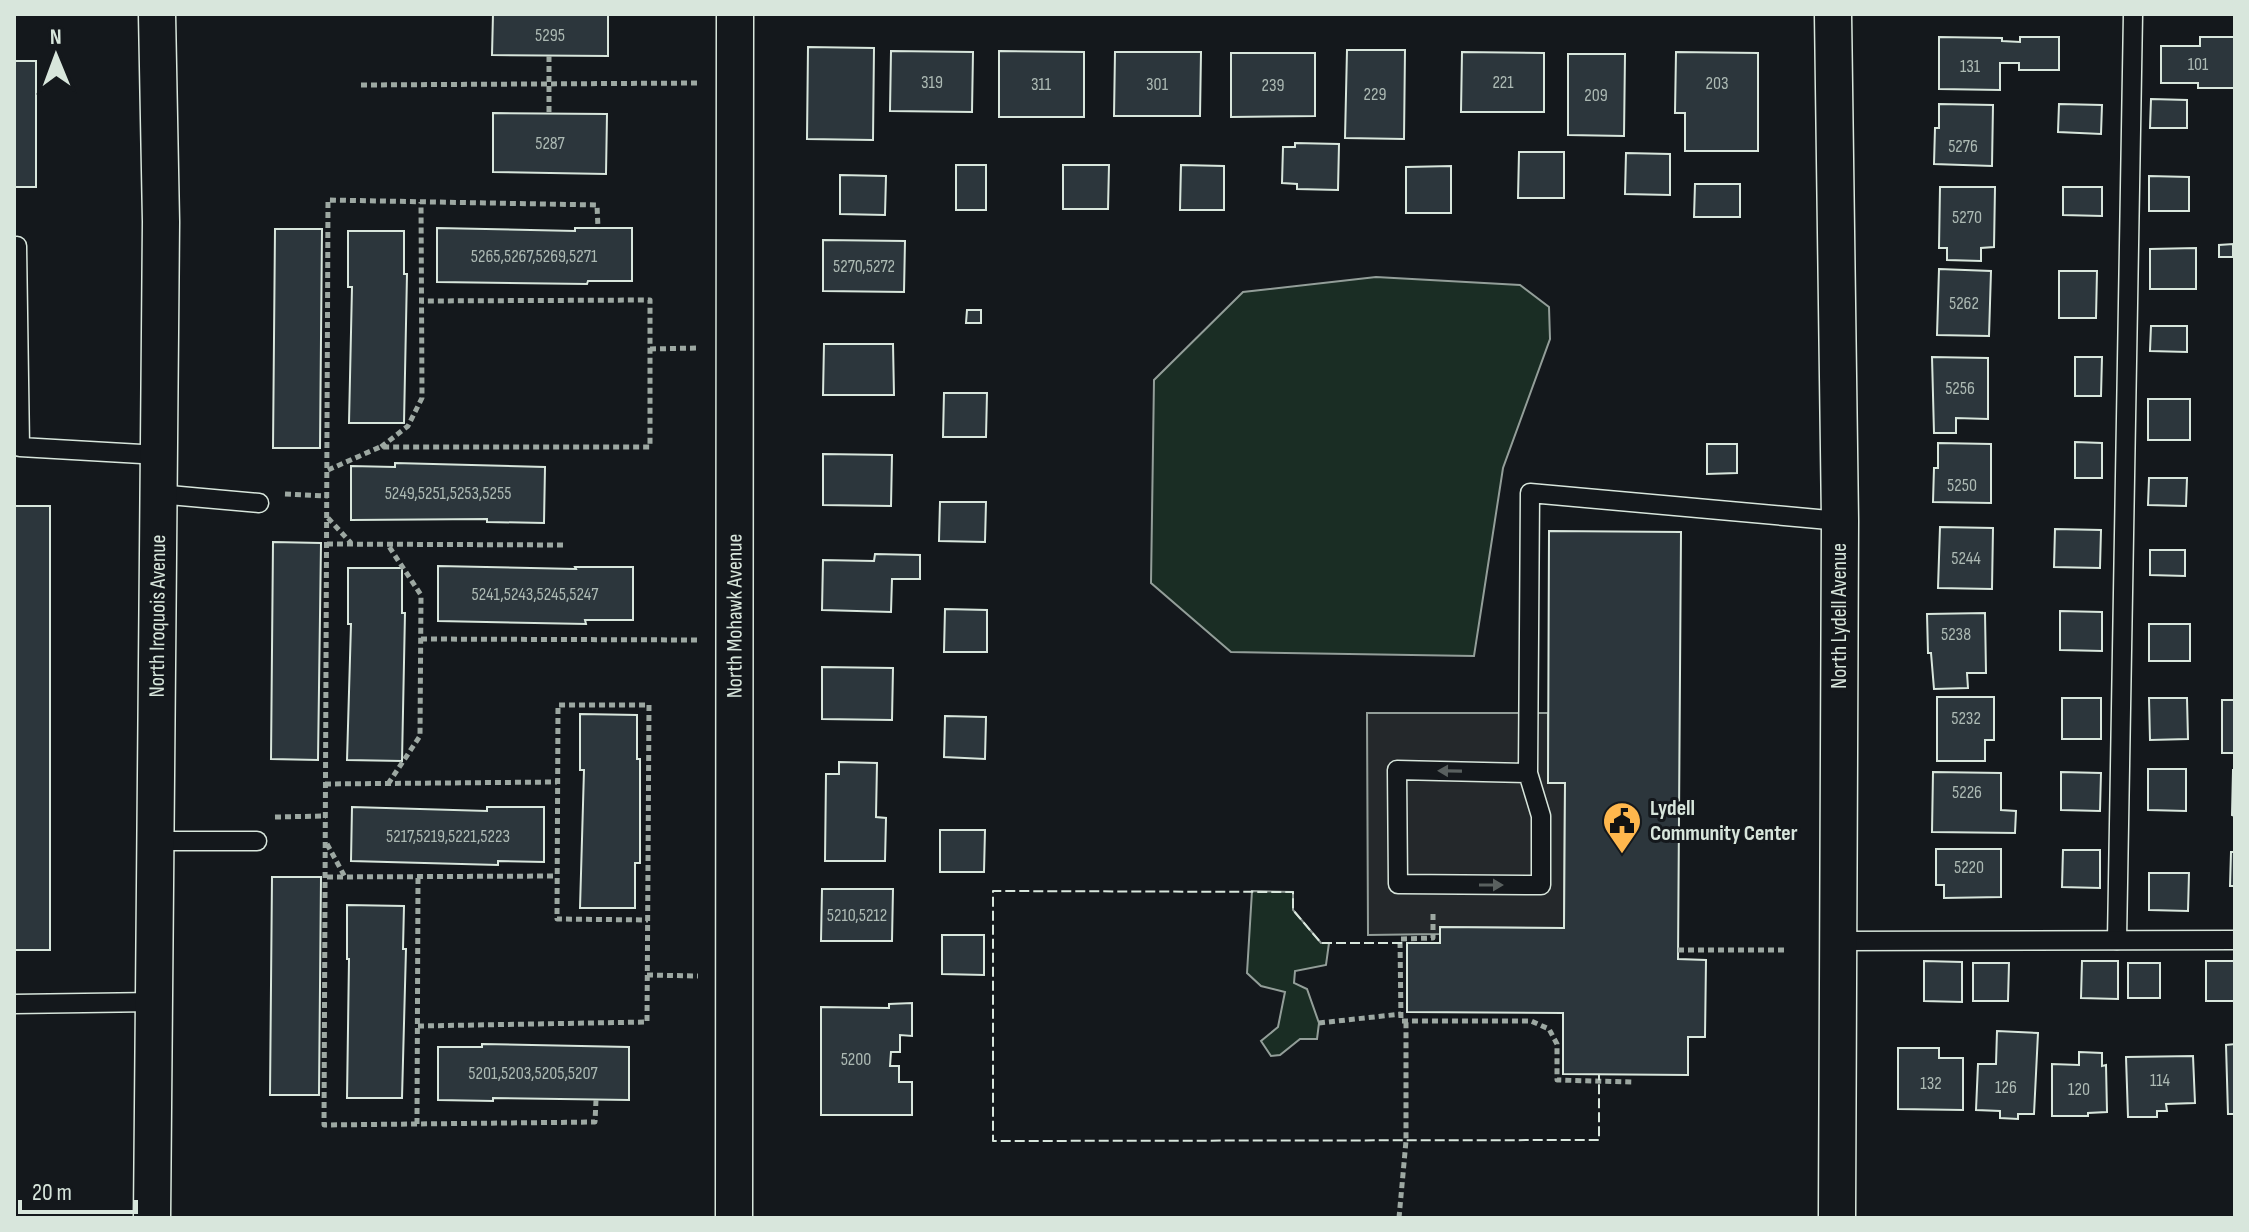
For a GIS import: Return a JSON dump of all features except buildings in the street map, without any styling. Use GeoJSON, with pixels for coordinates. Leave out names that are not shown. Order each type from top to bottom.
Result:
{"type":"FeatureCollection","features":[{"type":"Feature","properties":{"kind":"street","name":"North Iroquois Avenue"},"geometry":{"type":"LineString","coordinates":[[152,1218],[161,222],[157,14]]}},
{"type":"Feature","properties":{"kind":"street","name":"North Mohawk Avenue"},"geometry":{"type":"LineString","coordinates":[[734,1218],[735,14]]}},
{"type":"Feature","properties":{"kind":"street","name":"North Lydell Avenue"},"geometry":{"type":"LineString","coordinates":[[1833,14],[1840,521],[1837,1218]]}},
{"type":"Feature","properties":{"kind":"lane"},"geometry":{"type":"LineString","coordinates":[[2117,940],[2133,14]]}},
{"type":"Feature","properties":{"kind":"lane"},"geometry":{"type":"LineString","coordinates":[[17,246],[20,447],[159,455]]}},
{"type":"Feature","properties":{"kind":"lane"},"geometry":{"type":"LineString","coordinates":[[1528,773],[1397,770],[1398,884],[1541,885],[1541,816],[1528,773],[1530,493],[1840,521]]}},
{"type":"Feature","properties":{"kind":"lane"},"geometry":{"type":"LineString","coordinates":[[158,494],[266,499]]}},
{"type":"Feature","properties":{"kind":"lane"},"geometry":{"type":"LineString","coordinates":[[155,841],[257,841]]}},
{"type":"Feature","properties":{"kind":"lane"},"geometry":{"type":"LineString","coordinates":[[1838,941],[2235,940]]}},
{"type":"Feature","properties":{"kind":"lane"},"geometry":{"type":"LineString","coordinates":[[14,1004],[154,1002]]}},
{"type":"Feature","properties":{"kind":"path"},"geometry":{"type":"LineString","coordinates":[[549,56],[549,113]]}},
{"type":"Feature","properties":{"kind":"path"},"geometry":{"type":"LineString","coordinates":[[361,85],[735,83]]}},
{"type":"Feature","properties":{"kind":"path"},"geometry":{"type":"LineString","coordinates":[[596,1100],[595,1122],[324,1125],[328,200],[597,205],[598,228]]}},
{"type":"Feature","properties":{"kind":"path"},"geometry":{"type":"LineString","coordinates":[[328,470],[380,447],[408,426],[422,398],[421,202]]}},
{"type":"Feature","properties":{"kind":"path"},"geometry":{"type":"LineString","coordinates":[[380,447],[650,447],[650,300],[421,301]]}},
{"type":"Feature","properties":{"kind":"path"},"geometry":{"type":"LineString","coordinates":[[650,349],[735,348]]}},
{"type":"Feature","properties":{"kind":"path"},"geometry":{"type":"LineString","coordinates":[[266,499],[328,496]]}},
{"type":"Feature","properties":{"kind":"path"},"geometry":{"type":"LineString","coordinates":[[327,517],[352,544]]}},
{"type":"Feature","properties":{"kind":"path"},"geometry":{"type":"LineString","coordinates":[[327,544],[565,545]]}},
{"type":"Feature","properties":{"kind":"path"},"geometry":{"type":"LineString","coordinates":[[388,545],[421,595],[420,736],[388,784]]}},
{"type":"Feature","properties":{"kind":"path"},"geometry":{"type":"LineString","coordinates":[[421,639],[735,640]]}},
{"type":"Feature","properties":{"kind":"path"},"geometry":{"type":"LineString","coordinates":[[418,1026],[647,1022],[648,920],[649,705],[558,705],[557,919],[648,920]]}},
{"type":"Feature","properties":{"kind":"path"},"geometry":{"type":"LineString","coordinates":[[325,784],[557,782]]}},
{"type":"Feature","properties":{"kind":"path"},"geometry":{"type":"LineString","coordinates":[[270,817],[326,816]]}},
{"type":"Feature","properties":{"kind":"path"},"geometry":{"type":"LineString","coordinates":[[326,843],[345,878]]}},
{"type":"Feature","properties":{"kind":"path"},"geometry":{"type":"LineString","coordinates":[[327,877],[557,876]]}},
{"type":"Feature","properties":{"kind":"path"},"geometry":{"type":"LineString","coordinates":[[417,1124],[418,878]]}},
{"type":"Feature","properties":{"kind":"path"},"geometry":{"type":"LineString","coordinates":[[1434,885],[1433,938],[1400,939],[1401,1021],[1531,1021],[1549,1029],[1557,1044],[1557,1080],[1633,1082]]}},
{"type":"Feature","properties":{"kind":"path"},"geometry":{"type":"LineString","coordinates":[[1678,950],[1784,950]]}},
{"type":"Feature","properties":{"kind":"path"},"geometry":{"type":"LineString","coordinates":[[647,975],[734,977]]}},
{"type":"Feature","properties":{"kind":"path"},"geometry":{"type":"LineString","coordinates":[[1319,1023],[1401,1014]]}},
{"type":"Feature","properties":{"kind":"path"},"geometry":{"type":"LineString","coordinates":[[1399,1218],[1406,1141],[1406,1021]]}},
{"type":"Feature","properties":{"kind":"green space"},"geometry":{"type":"Polygon","coordinates":[[[1376,277],[1520,285],[1549,307],[1550,339],[1503,468],[1474,656],[1231,652],[1151,583],[1154,380],[1243,292],[1376,277]]]}},
{"type":"Feature","properties":{"kind":"green space"},"geometry":{"type":"Polygon","coordinates":[[[1252,891],[1293,892],[1293,910],[1321,943],[1329,943],[1326,965],[1295,971],[1294,983],[1307,989],[1319,1023],[1317,1039],[1300,1039],[1280,1055],[1271,1056],[1261,1041],[1278,1027],[1285,992],[1261,986],[1247,973],[1252,891]]]}},
{"type":"Feature","properties":{"kind":"shaded area"},"geometry":{"type":"Polygon","coordinates":[[[1367,713],[1548,713],[1548,782],[1565,783],[1564,928],[1440,927],[1440,934],[1368,935],[1367,713]]]}},
{"type":"Feature","properties":{"kind":"fence"},"geometry":{"type":"LineString","coordinates":[[1402,943],[1321,943],[1293,910],[1293,892],[993,891],[993,1141],[1599,1140],[1599,1075]]}},
{"type":"Feature","properties":{"kind":"place","name":"Lydell Community Center"},"geometry":{"type":"Point","coordinates":[1622,855]}}]}
